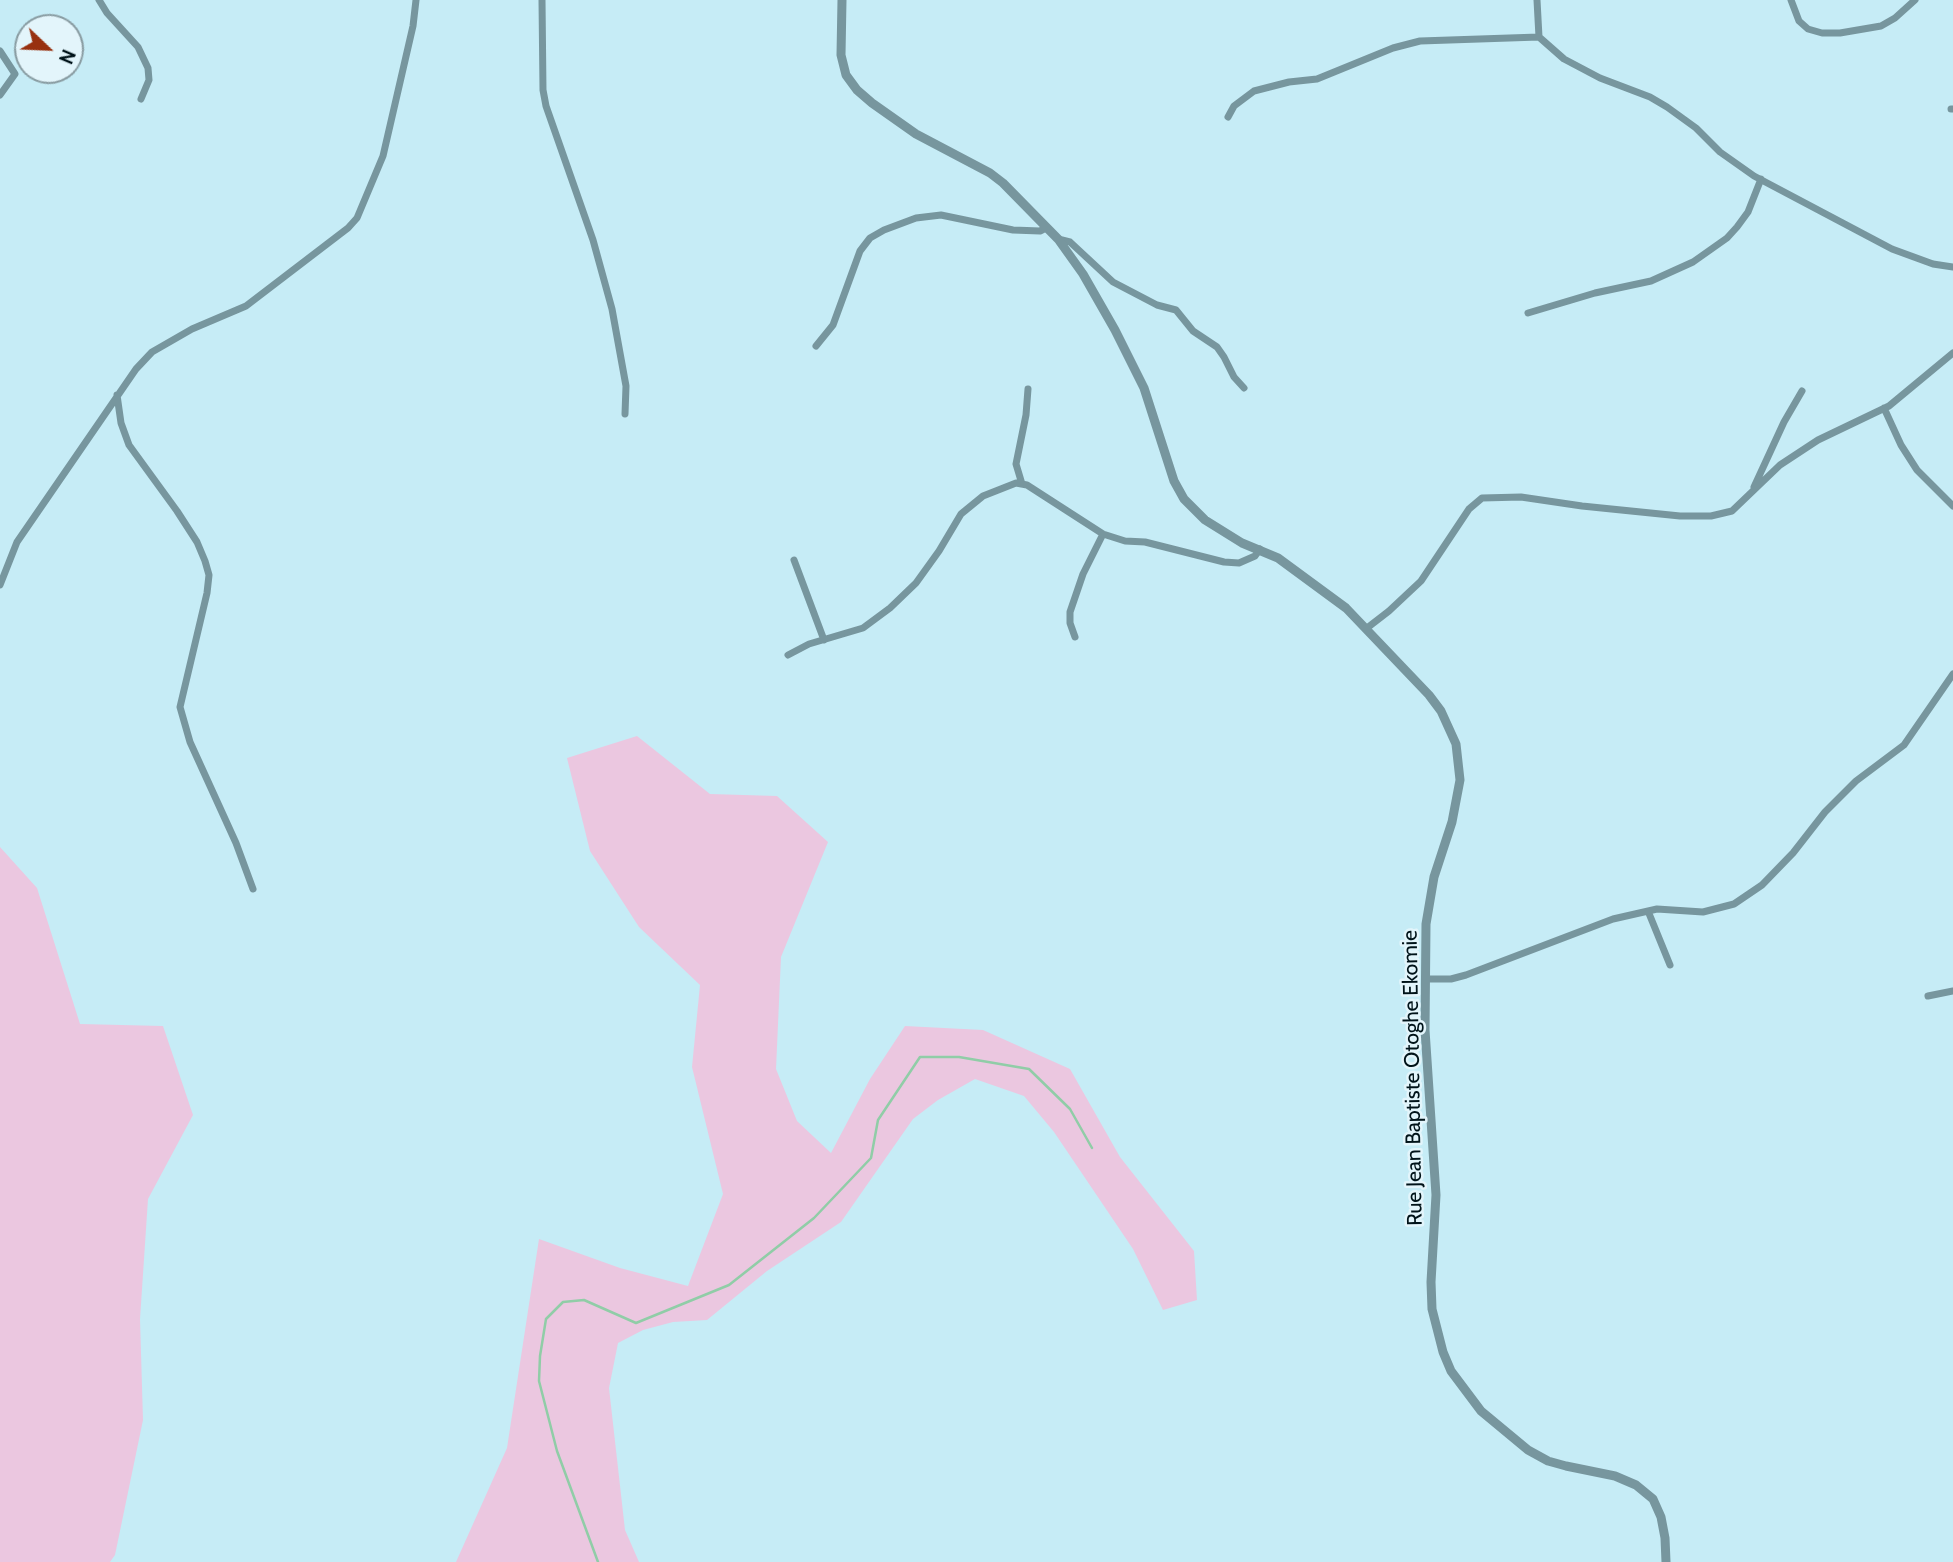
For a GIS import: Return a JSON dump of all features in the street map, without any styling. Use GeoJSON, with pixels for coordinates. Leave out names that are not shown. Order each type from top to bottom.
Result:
{"type":"FeatureCollection","features":[{"type":"Feature","properties":{"kind":"street"},"geometry":{"type":"LineString","coordinates":[[99,0],[107,13],[138,47],[148,68],[149,80],[141,99]]}},
{"type":"Feature","properties":{"kind":"street"},"geometry":{"type":"LineString","coordinates":[[0,585],[17,542],[117,394],[152,352],[192,329],[246,306],[348,228],[357,218],[383,156],[413,26],[416,0]]}},
{"type":"Feature","properties":{"kind":"street"},"geometry":{"type":"LineString","coordinates":[[542,0],[543,90],[546,106],[593,240],[612,309],[626,386],[625,414]]}},
{"type":"Feature","properties":{"kind":"street","name":"Rue Jean Baptiste Otoghe Ekomie"},"geometry":{"type":"LineString","coordinates":[[842,0],[841,55],[846,75],[857,90],[916,134],[990,173],[1058,239],[1100,303],[1144,388],[1174,481],[1184,499],[1205,520],[1278,558],[1323,590],[1367,628],[1435,703],[1446,719],[1456,744],[1460,780],[1429,901],[1426,924],[1426,1030],[1436,1195],[1430,1282],[1432,1309],[1447,1362],[1460,1385],[1482,1411],[1528,1450],[1548,1461],[1615,1476],[1636,1485],[1653,1499],[1661,1517],[1666,1562]]}},
{"type":"Feature","properties":{"kind":"street"},"geometry":{"type":"LineString","coordinates":[[1537,0],[1539,37]]}},
{"type":"Feature","properties":{"kind":"street"},"geometry":{"type":"LineString","coordinates":[[1791,0],[1799,21],[1808,29],[1822,33],[1840,33],[1881,26],[1895,18],[1915,0]]}},
{"type":"Feature","properties":{"kind":"street"},"geometry":{"type":"LineString","coordinates":[[1227,117],[1234,106],[1254,91],[1289,82],[1317,79],[1393,48],[1420,41],[1539,37],[1564,59],[1581,69],[1650,97],[1667,107],[1696,128],[1720,152],[1760,179],[1892,249],[1933,264],[1953,267]]}},
{"type":"Feature","properties":{"kind":"street"},"geometry":{"type":"LineString","coordinates":[[0,51],[15,74],[0,95]]}},
{"type":"Feature","properties":{"kind":"street"},"geometry":{"type":"LineString","coordinates":[[1528,313],[1595,293],[1651,281],[1693,262],[1727,238],[1737,227],[1748,212],[1760,179]]}},
{"type":"Feature","properties":{"kind":"street"},"geometry":{"type":"LineString","coordinates":[[816,346],[833,325],[860,251],[870,238],[884,230],[916,218],[941,215],[1013,230],[1041,231],[1046,228]]}},
{"type":"Feature","properties":{"kind":"street"},"geometry":{"type":"LineString","coordinates":[[1058,239],[1070,242],[1113,282],[1157,305],[1176,310],[1193,331],[1217,347],[1234,377],[1244,388]]}},
{"type":"Feature","properties":{"kind":"street"},"geometry":{"type":"LineString","coordinates":[[1367,628],[1421,580],[1469,509],[1482,498],[1521,497],[1648,513],[1711,516],[1732,511],[1780,465],[1818,440],[1884,408],[1953,353]]}},
{"type":"Feature","properties":{"kind":"street"},"geometry":{"type":"LineString","coordinates":[[1022,484],[1016,464],[1026,415],[1028,389]]}},
{"type":"Feature","properties":{"kind":"street"},"geometry":{"type":"LineString","coordinates":[[1750,495],[1784,422],[1802,391]]}},
{"type":"Feature","properties":{"kind":"street"},"geometry":{"type":"LineString","coordinates":[[117,394],[121,423],[129,445],[197,542],[209,575],[180,707],[190,742],[236,843],[253,889]]}},
{"type":"Feature","properties":{"kind":"street"},"geometry":{"type":"LineString","coordinates":[[1884,408],[1917,470],[1953,506]]}},
{"type":"Feature","properties":{"kind":"street"},"geometry":{"type":"LineString","coordinates":[[788,655],[809,644],[863,628],[890,608],[916,583],[961,514],[983,496],[1004,487],[1027,485],[1103,534],[1125,541],[1145,542],[1201,554],[1224,562],[1247,560],[1255,556],[1260,549]]}},
{"type":"Feature","properties":{"kind":"street"},"geometry":{"type":"LineString","coordinates":[[1075,637],[1070,623],[1070,612],[1083,574],[1103,534]]}},
{"type":"Feature","properties":{"kind":"street"},"geometry":{"type":"LineString","coordinates":[[794,560],[824,640]]}},
{"type":"Feature","properties":{"kind":"street"},"geometry":{"type":"LineString","coordinates":[[1425,979],[1451,979],[1466,975],[1613,919],[1657,909],[1703,912],[1734,904],[1762,885],[1848,789],[1904,745],[1953,674]]}},
{"type":"Feature","properties":{"kind":"street"},"geometry":{"type":"LineString","coordinates":[[1648,911],[1670,965]]}},
{"type":"Feature","properties":{"kind":"street"},"geometry":{"type":"LineString","coordinates":[[1928,996],[1953,990]]}},
{"type":"Feature","properties":{"kind":"shaded area"},"geometry":{"type":"Polygon","coordinates":[[[637,736],[710,794],[777,796],[828,842],[781,957],[776,1069],[797,1121],[831,1153],[870,1079],[905,1026],[983,1030],[1070,1069],[1120,1157],[1194,1251],[1197,1300],[1163,1310],[1133,1249],[1054,1132],[1024,1096],[975,1079],[938,1100],[913,1119],[841,1222],[767,1271],[707,1320],[673,1322],[643,1330],[618,1343],[609,1388],[625,1530],[639,1562],[456,1562],[507,1448],[539,1239],[620,1268],[688,1286],[723,1194],[692,1067],[700,985],[639,927],[590,851],[567,758],[637,736]]]}},
{"type":"Feature","properties":{"kind":"shaded area"},"geometry":{"type":"Polygon","coordinates":[[[0,847],[37,888],[80,1024],[163,1026],[193,1115],[148,1199],[140,1319],[143,1420],[115,1555],[110,1562],[0,1562],[0,847]]]}},
{"type":"Feature","properties":{"kind":"waterway"},"geometry":{"type":"LineString","coordinates":[[598,1562],[557,1451],[539,1381],[546,1319],[563,1302],[584,1300],[636,1323],[729,1285],[814,1218],[871,1158],[878,1120],[920,1057],[959,1057],[1029,1069],[1070,1109],[1092,1148]]}}]}
